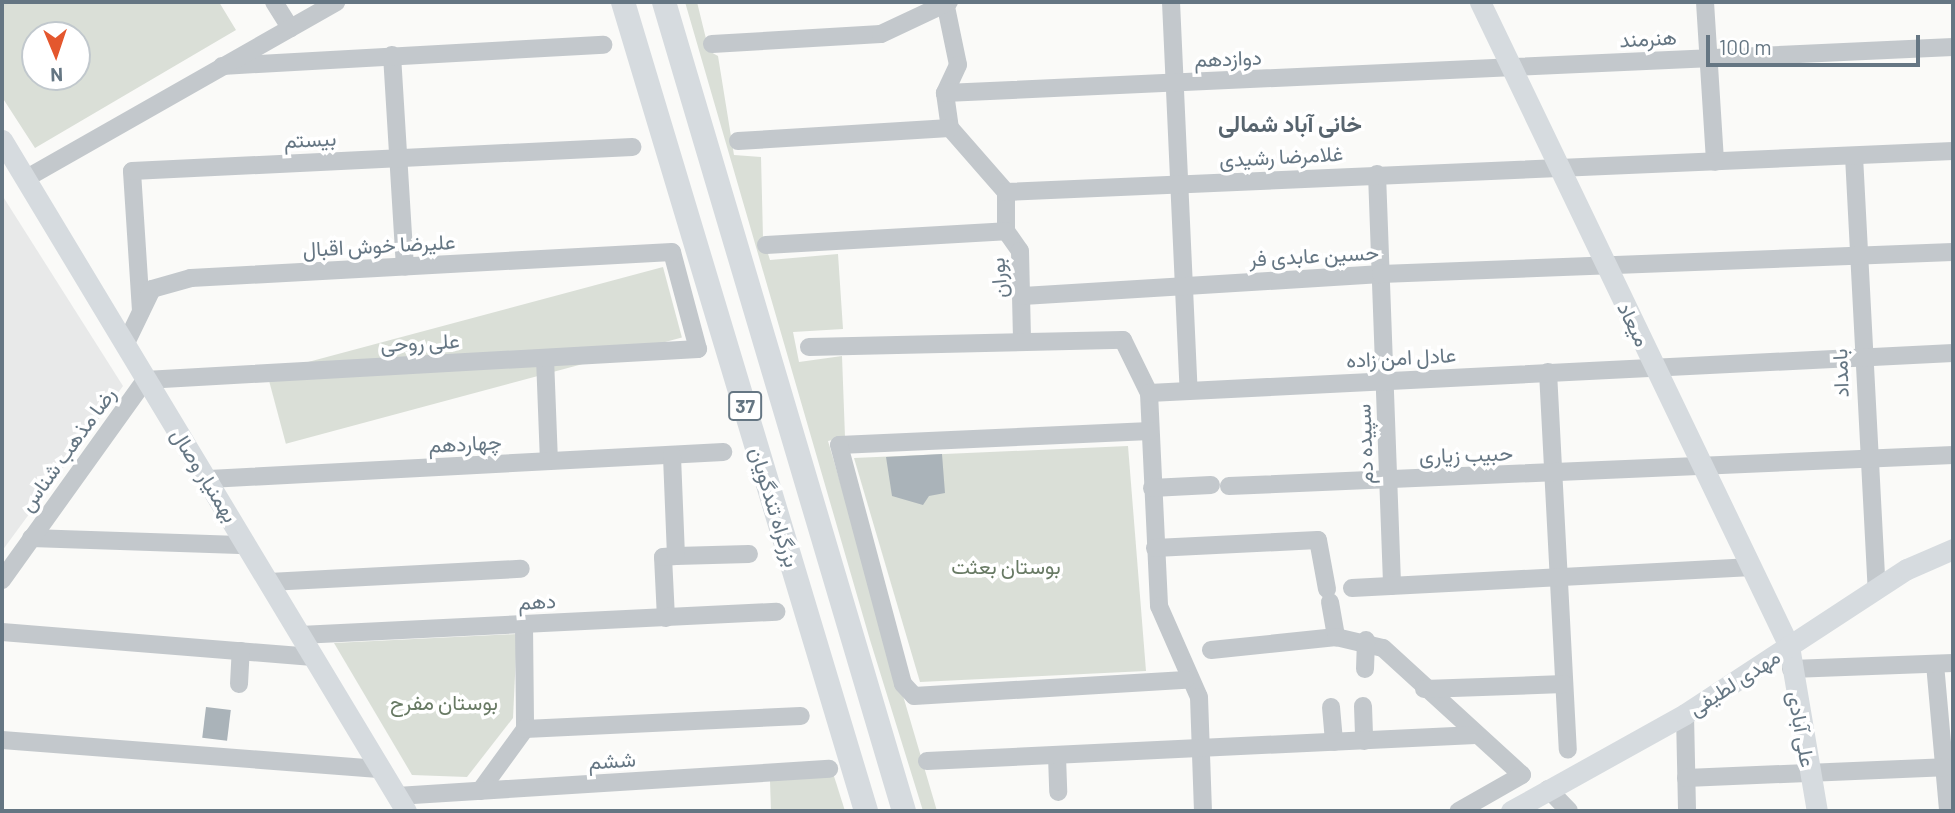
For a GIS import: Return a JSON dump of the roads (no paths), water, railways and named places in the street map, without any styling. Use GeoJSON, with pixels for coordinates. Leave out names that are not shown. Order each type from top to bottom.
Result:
{"type":"FeatureCollection","features":[{"type":"Feature","properties":{"kind":"highway","name":"بزرگراه تندگویان"},"geometry":{"type":"LineString","coordinates":[[623,2],[866,811]]}},
{"type":"Feature","properties":{"kind":"highway","name":"بزرگراه تندگویان"},"geometry":{"type":"LineString","coordinates":[[664,2],[904,811]]}},
{"type":"Feature","properties":{"kind":"main road","name":"میعاد"},"geometry":{"type":"LineString","coordinates":[[1480,2],[1704,468],[1747,567],[1788,646]]}},
{"type":"Feature","properties":{"kind":"main road","name":"بهمنیار وصال"},"geometry":{"type":"LineString","coordinates":[[2,140],[402,804]]}},
{"type":"Feature","properties":{"kind":"main road","name":"مهدی لطیفی"},"geometry":{"type":"LineString","coordinates":[[1511,811],[1685,714],[1877,588],[1953,549]]}},
{"type":"Feature","properties":{"kind":"main road","name":"علی آبادی"},"geometry":{"type":"LineString","coordinates":[[1788,646],[1817,811]]}},
{"type":"Feature","properties":{"kind":"street"},"geometry":{"type":"LineString","coordinates":[[274,2],[290,28]]}},
{"type":"Feature","properties":{"kind":"street"},"geometry":{"type":"LineString","coordinates":[[24,178],[336,2]]}},
{"type":"Feature","properties":{"kind":"street"},"geometry":{"type":"LineString","coordinates":[[712,44],[881,34],[915,23],[947,2],[958,65],[945,93],[950,128],[1006,192]]}},
{"type":"Feature","properties":{"kind":"street"},"geometry":{"type":"LineString","coordinates":[[1171,2],[1189,391]]}},
{"type":"Feature","properties":{"kind":"street"},"geometry":{"type":"LineString","coordinates":[[1705,2],[1715,162]]}},
{"type":"Feature","properties":{"kind":"street"},"geometry":{"type":"LineString","coordinates":[[222,66],[603,45]]}},
{"type":"Feature","properties":{"kind":"street","name":"هنرمند"},"geometry":{"type":"LineString","coordinates":[[1513,69],[1953,47]]}},
{"type":"Feature","properties":{"kind":"street"},"geometry":{"type":"LineString","coordinates":[[392,55],[405,267]]}},
{"type":"Feature","properties":{"kind":"street","name":"دوازدهم"},"geometry":{"type":"LineString","coordinates":[[945,93],[1513,69]]}},
{"type":"Feature","properties":{"kind":"street"},"geometry":{"type":"LineString","coordinates":[[738,141],[950,128]]}},
{"type":"Feature","properties":{"kind":"street","name":"بیستم"},"geometry":{"type":"LineString","coordinates":[[141,312],[132,171],[632,147]]}},
{"type":"Feature","properties":{"kind":"street","name":"غلامرضا رشیدی"},"geometry":{"type":"LineString","coordinates":[[1006,192],[1558,165],[1715,162],[1953,151]]}},
{"type":"Feature","properties":{"kind":"street","name":"بامداد"},"geometry":{"type":"LineString","coordinates":[[1854,156],[1866,459],[1877,588]]}},
{"type":"Feature","properties":{"kind":"street","name":"سپیده دم"},"geometry":{"type":"LineString","coordinates":[[1377,174],[1392,586]]}},
{"type":"Feature","properties":{"kind":"street","name":"بوران"},"geometry":{"type":"LineString","coordinates":[[1006,192],[1006,231],[1020,251],[1022,339]]}},
{"type":"Feature","properties":{"kind":"street"},"geometry":{"type":"LineString","coordinates":[[766,245],[1006,231]]}},
{"type":"Feature","properties":{"kind":"street","name":"علیرضا خوش اقبال"},"geometry":{"type":"LineString","coordinates":[[125,345],[152,289],[191,278],[673,252],[698,349]]}},
{"type":"Feature","properties":{"kind":"street","name":"حسین عابدی‌ فر"},"geometry":{"type":"LineString","coordinates":[[1023,296],[1381,274],[1608,270],[1953,252]]}},
{"type":"Feature","properties":{"kind":"street"},"geometry":{"type":"LineString","coordinates":[[809,347],[1119,336],[1149,393],[1159,606],[1186,680],[1199,697],[1203,811]]}},
{"type":"Feature","properties":{"kind":"street","name":"علی روحی"},"geometry":{"type":"LineString","coordinates":[[145,380],[698,349]]}},
{"type":"Feature","properties":{"kind":"street","name":"عادل امن زاده"},"geometry":{"type":"LineString","coordinates":[[1149,393],[1953,353]]}},
{"type":"Feature","properties":{"kind":"street"},"geometry":{"type":"LineString","coordinates":[[545,358],[549,461]]}},
{"type":"Feature","properties":{"kind":"street"},"geometry":{"type":"LineString","coordinates":[[1548,372],[1568,749]]}},
{"type":"Feature","properties":{"kind":"street","name":"رضا مذهب شناس"},"geometry":{"type":"LineString","coordinates":[[2,580],[145,380]]}},
{"type":"Feature","properties":{"kind":"street"},"geometry":{"type":"LineString","coordinates":[[1150,431],[839,445],[903,684],[914,696],[1186,680]]}},
{"type":"Feature","properties":{"kind":"street","name":"چهاردهم"},"geometry":{"type":"LineString","coordinates":[[209,480],[723,452]]}},
{"type":"Feature","properties":{"kind":"street"},"geometry":{"type":"LineString","coordinates":[[672,455],[676,556]]}},
{"type":"Feature","properties":{"kind":"street","name":"حبیب زیاری"},"geometry":{"type":"LineString","coordinates":[[1229,486],[1704,468],[1953,455]]}},
{"type":"Feature","properties":{"kind":"street"},"geometry":{"type":"LineString","coordinates":[[1152,488],[1211,485]]}},
{"type":"Feature","properties":{"kind":"street"},"geometry":{"type":"LineString","coordinates":[[31,538],[247,545]]}},
{"type":"Feature","properties":{"kind":"street"},"geometry":{"type":"LineString","coordinates":[[1155,548],[1318,540],[1336,637]]}},
{"type":"Feature","properties":{"kind":"street"},"geometry":{"type":"LineString","coordinates":[[666,618],[663,557],[749,554]]}},
{"type":"Feature","properties":{"kind":"street"},"geometry":{"type":"LineString","coordinates":[[1352,588],[1747,567]]}},
{"type":"Feature","properties":{"kind":"street"},"geometry":{"type":"LineString","coordinates":[[270,582],[521,569]]}},
{"type":"Feature","properties":{"kind":"street","name":"دهم"},"geometry":{"type":"LineString","coordinates":[[300,635],[776,612]]}},
{"type":"Feature","properties":{"kind":"street"},"geometry":{"type":"LineString","coordinates":[[480,791],[525,729],[524,625]]}},
{"type":"Feature","properties":{"kind":"street"},"geometry":{"type":"LineString","coordinates":[[2,632],[313,657]]}},
{"type":"Feature","properties":{"kind":"street"},"geometry":{"type":"LineString","coordinates":[[1211,650],[1336,637],[1366,640],[1383,648],[1424,689],[1522,775],[1459,811]]}},
{"type":"Feature","properties":{"kind":"street"},"geometry":{"type":"LineString","coordinates":[[1366,640],[1366,669]]}},
{"type":"Feature","properties":{"kind":"street"},"geometry":{"type":"LineString","coordinates":[[239,684],[241,651]]}},
{"type":"Feature","properties":{"kind":"street"},"geometry":{"type":"LineString","coordinates":[[1791,669],[1953,663]]}},
{"type":"Feature","properties":{"kind":"street"},"geometry":{"type":"LineString","coordinates":[[1934,664],[1948,811]]}},
{"type":"Feature","properties":{"kind":"street"},"geometry":{"type":"LineString","coordinates":[[1424,689],[1564,684]]}},
{"type":"Feature","properties":{"kind":"street"},"geometry":{"type":"LineString","coordinates":[[1331,706],[1334,742]]}},
{"type":"Feature","properties":{"kind":"street"},"geometry":{"type":"LineString","coordinates":[[1363,706],[1364,741]]}},
{"type":"Feature","properties":{"kind":"street"},"geometry":{"type":"LineString","coordinates":[[1685,714],[1688,811]]}},
{"type":"Feature","properties":{"kind":"street"},"geometry":{"type":"LineString","coordinates":[[525,729],[801,716]]}},
{"type":"Feature","properties":{"kind":"street"},"geometry":{"type":"LineString","coordinates":[[927,761],[1201,750],[1475,734]]}},
{"type":"Feature","properties":{"kind":"street"},"geometry":{"type":"LineString","coordinates":[[2,740],[382,769]]}},
{"type":"Feature","properties":{"kind":"street"},"geometry":{"type":"LineString","coordinates":[[1057,756],[1058,792]]}},
{"type":"Feature","properties":{"kind":"street"},"geometry":{"type":"LineString","coordinates":[[1686,778],[1944,767]]}},
{"type":"Feature","properties":{"kind":"street","name":"ششم"},"geometry":{"type":"LineString","coordinates":[[402,804],[480,791],[829,769]]}},
{"type":"Feature","properties":{"kind":"street"},"geometry":{"type":"LineString","coordinates":[[1548,789],[1569,811]]}},
{"type":"Feature","properties":{"kind":"district","name":"خانی آباد شمالی"},"geometry":{"type":"Point","coordinates":[1290,123]}},
{"type":"Feature","properties":{"kind":"park label","name":"بوستان بعثت"},"geometry":{"type":"Point","coordinates":[1006,566]}},
{"type":"Feature","properties":{"kind":"park label","name":"بوستان مفرح"},"geometry":{"type":"Point","coordinates":[444,702]}}]}
